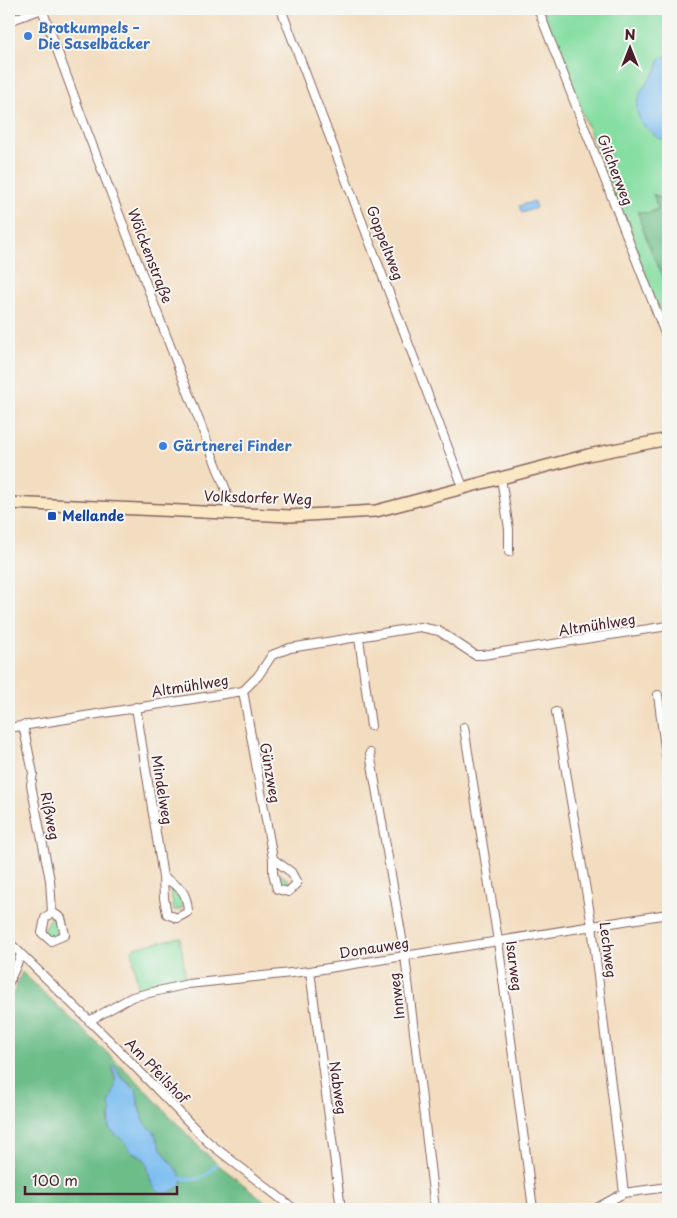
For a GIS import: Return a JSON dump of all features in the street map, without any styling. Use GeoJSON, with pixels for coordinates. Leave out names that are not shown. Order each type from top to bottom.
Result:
{"type":"FeatureCollection","features":[{"type":"Feature","properties":{"kind":"street","name":"Goppeltweg"},"geometry":{"type":"LineString","coordinates":[[281,9],[463,487]]}},
{"type":"Feature","properties":{"kind":"street","name":"Gilcherweg"},"geometry":{"type":"LineString","coordinates":[[538,9],[668,341]]}},
{"type":"Feature","properties":{"kind":"street"},"geometry":{"type":"LineString","coordinates":[[9,21],[37,10]]}},
{"type":"Feature","properties":{"kind":"street","name":"Wölckenstraße"},"geometry":{"type":"LineString","coordinates":[[37,10],[88,134],[226,490],[228,512]]}},
{"type":"Feature","properties":{"kind":"street","name":"Volksdorfer Weg"},"geometry":{"type":"LineString","coordinates":[[9,503],[290,516],[376,511],[588,455],[668,439]]}},
{"type":"Feature","properties":{"kind":"street"},"geometry":{"type":"LineString","coordinates":[[502,478],[509,529],[509,552]]}},
{"type":"Feature","properties":{"kind":"street","name":"Altmühlweg"},"geometry":{"type":"LineString","coordinates":[[9,728],[243,691],[258,676],[272,655],[290,648],[420,627],[439,631],[476,655],[483,655],[668,626]]}},
{"type":"Feature","properties":{"kind":"street"},"geometry":{"type":"LineString","coordinates":[[358,638],[371,726]]}},
{"type":"Feature","properties":{"kind":"street","name":"Günzweg"},"geometry":{"type":"LineString","coordinates":[[243,691],[273,859]]}},
{"type":"Feature","properties":{"kind":"street"},"geometry":{"type":"LineString","coordinates":[[658,695],[668,770]]}},
{"type":"Feature","properties":{"kind":"street","name":"Mindelweg"},"geometry":{"type":"LineString","coordinates":[[136,707],[163,877],[167,914],[177,918],[188,912],[188,899],[179,886],[163,877]]}},
{"type":"Feature","properties":{"kind":"street","name":"Lechweg"},"geometry":{"type":"LineString","coordinates":[[556,712],[592,926],[624,1193]]}},
{"type":"Feature","properties":{"kind":"street","name":"Rißweg"},"geometry":{"type":"LineString","coordinates":[[23,726],[33,773],[31,785],[50,880],[52,912]]}},
{"type":"Feature","properties":{"kind":"street","name":"Isarweg"},"geometry":{"type":"LineString","coordinates":[[464,727],[498,941],[533,1209]]}},
{"type":"Feature","properties":{"kind":"street","name":"Innweg"},"geometry":{"type":"LineString","coordinates":[[370,752],[405,956],[434,1209]]}},
{"type":"Feature","properties":{"kind":"street","name":"Donauweg"},"geometry":{"type":"LineString","coordinates":[[89,1021],[132,997],[188,984],[310,971],[668,914]]}},
{"type":"Feature","properties":{"kind":"street","name":"Am Pfeilshof"},"geometry":{"type":"LineString","coordinates":[[9,942],[208,1142],[294,1209]]}},
{"type":"Feature","properties":{"kind":"street"},"geometry":{"type":"LineString","coordinates":[[9,982],[21,955]]}},
{"type":"Feature","properties":{"kind":"street","name":"Nabweg"},"geometry":{"type":"LineString","coordinates":[[310,971],[341,1209]]}},
{"type":"Feature","properties":{"kind":"street"},"geometry":{"type":"LineString","coordinates":[[595,1209],[624,1193],[668,1187]]}},
{"type":"Feature","properties":{"kind":"green space"},"geometry":{"type":"Polygon","coordinates":[[[542,9],[668,9],[668,55],[660,59],[656,71],[641,91],[666,140],[668,137],[668,202],[653,194],[658,208],[649,213],[638,212],[650,247],[668,282],[668,334],[542,9]]]}},
{"type":"Feature","properties":{"kind":"green space"},"geometry":{"type":"Polygon","coordinates":[[[654,195],[668,202],[668,282],[646,238],[638,212],[649,213],[658,209],[654,195]]]}},
{"type":"Feature","properties":{"kind":"green space"},"geometry":{"type":"Polygon","coordinates":[[[277,872],[291,882],[287,886],[280,883],[277,879],[277,872]]]}},
{"type":"Feature","properties":{"kind":"green space"},"geometry":{"type":"Polygon","coordinates":[[[170,885],[179,893],[183,901],[181,910],[174,910],[170,885]]]}},
{"type":"Feature","properties":{"kind":"green space"},"geometry":{"type":"Polygon","coordinates":[[[52,913],[60,918],[64,935],[51,941],[42,933],[52,913]]]}},
{"type":"Feature","properties":{"kind":"green space"},"geometry":{"type":"Polygon","coordinates":[[[180,937],[186,980],[138,990],[132,950],[180,937]]]}},
{"type":"Feature","properties":{"kind":"green space"},"geometry":{"type":"Polygon","coordinates":[[[22,972],[137,1081],[202,1150],[275,1209],[9,1209],[9,1002],[22,972]],[[112,1067],[116,1082],[109,1122],[110,1129],[123,1139],[131,1151],[143,1158],[148,1166],[151,1182],[171,1192],[177,1189],[177,1171],[162,1150],[154,1132],[145,1123],[138,1106],[137,1091],[112,1067]]]}},
{"type":"Feature","properties":{"kind":"water"},"geometry":{"type":"Polygon","coordinates":[[[668,55],[668,137],[666,140],[658,138],[641,123],[636,108],[641,91],[656,71],[660,59],[668,55]]]}},
{"type":"Feature","properties":{"kind":"water"},"geometry":{"type":"Polygon","coordinates":[[[534,201],[536,208],[522,213],[519,206],[534,201]]]}},
{"type":"Feature","properties":{"kind":"water"},"geometry":{"type":"Polygon","coordinates":[[[113,1066],[115,1066],[120,1076],[137,1091],[138,1106],[145,1123],[154,1132],[162,1150],[179,1173],[182,1180],[181,1185],[171,1192],[164,1193],[154,1188],[143,1158],[130,1150],[124,1141],[109,1128],[111,1112],[109,1105],[115,1082],[113,1066]]]}},
{"type":"Feature","properties":{"kind":"waterway"},"geometry":{"type":"LineString","coordinates":[[181,1178],[201,1178],[209,1173],[217,1164]]}},
{"type":"Feature","properties":{"kind":"place","name":"Brotkumpels – Die Saselbäcker"},"geometry":{"type":"Point","coordinates":[28,36]}},
{"type":"Feature","properties":{"kind":"place","name":"Gärtnerei Finder"},"geometry":{"type":"Point","coordinates":[163,446]}},
{"type":"Feature","properties":{"kind":"place","name":"Mellande"},"geometry":{"type":"Point","coordinates":[52,516]}}]}
